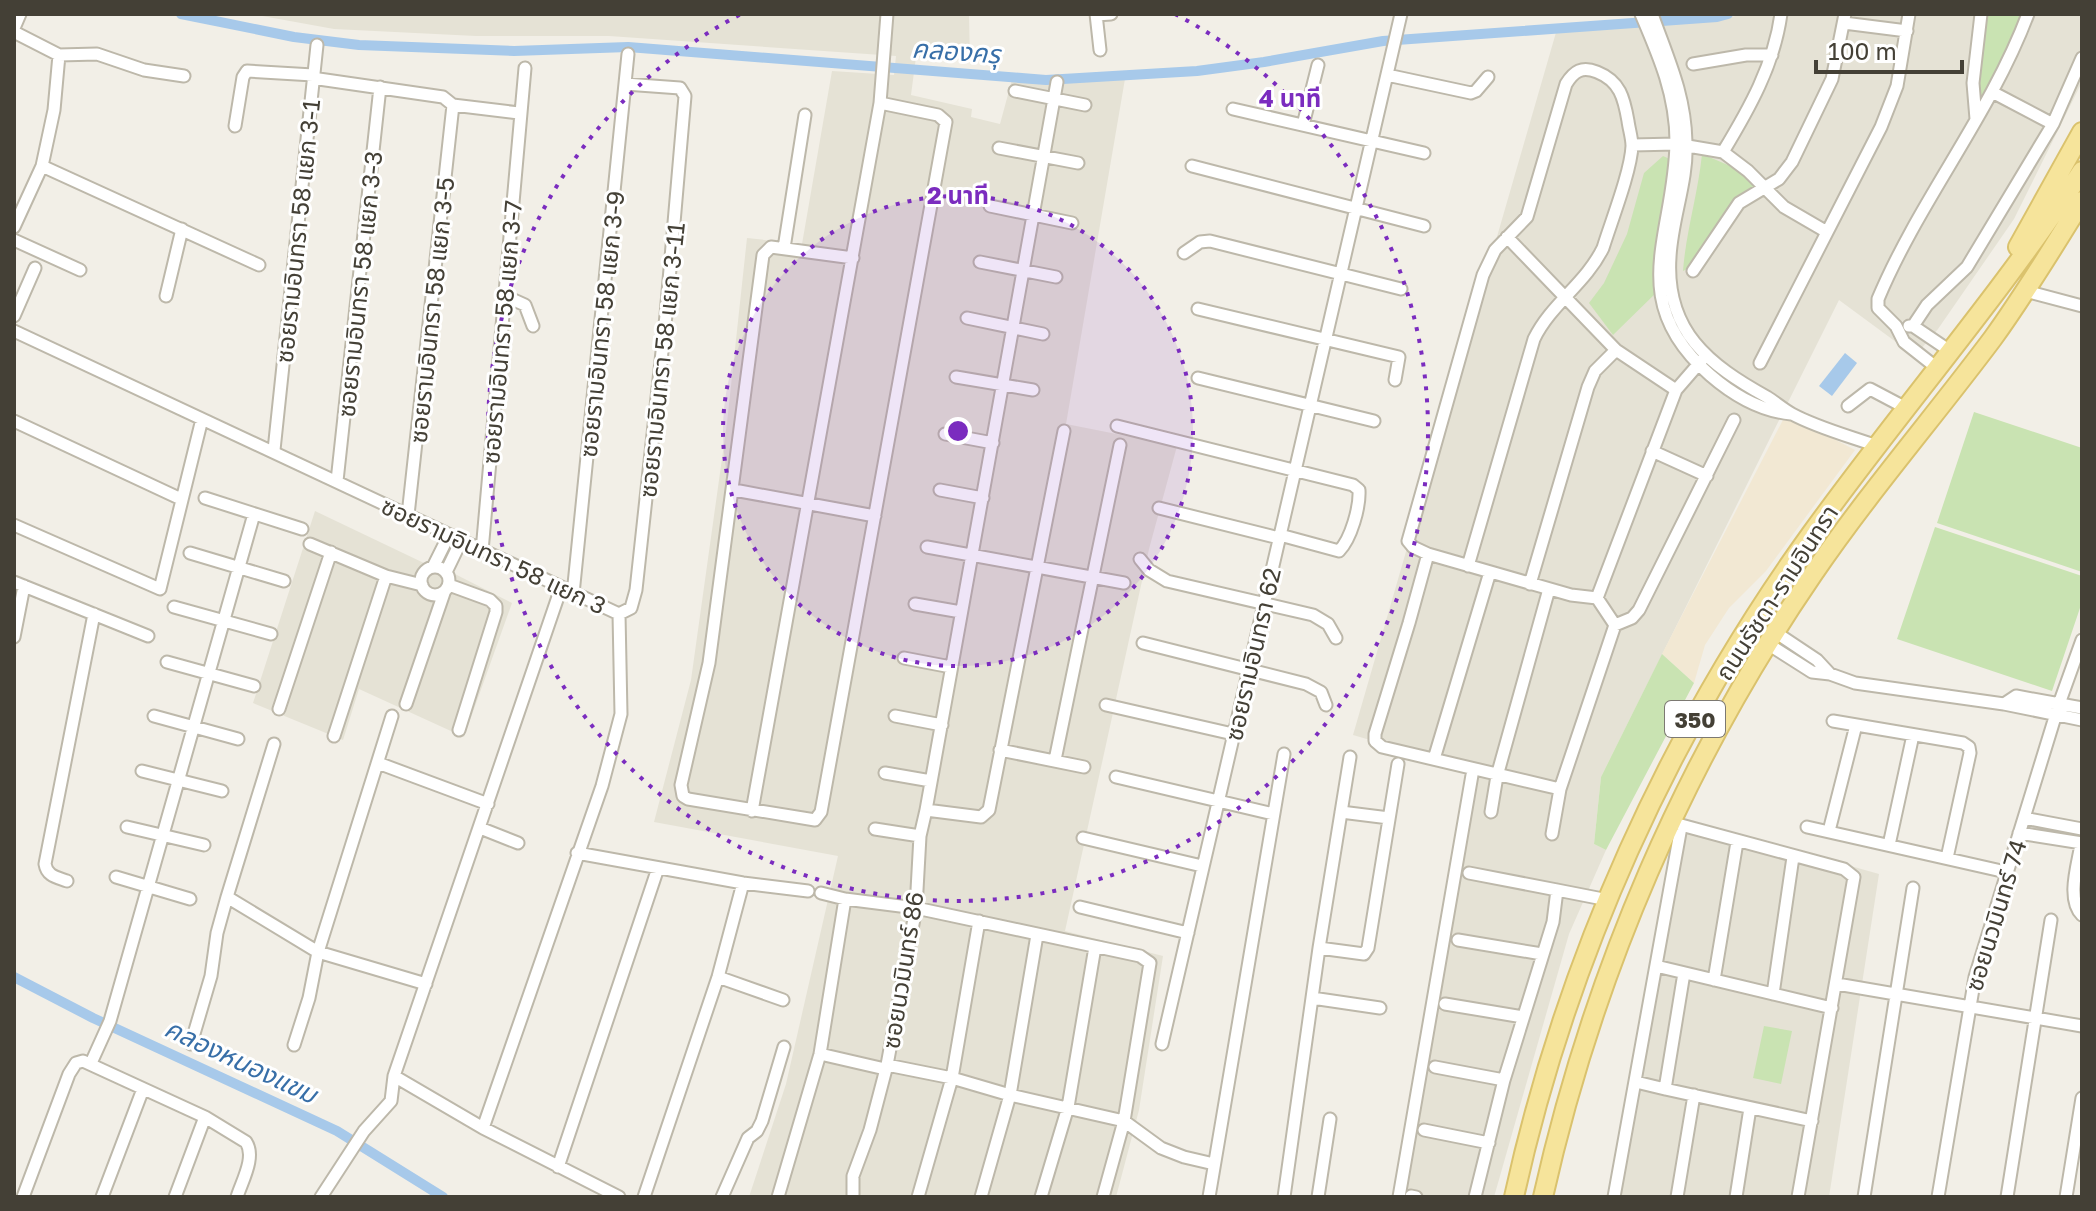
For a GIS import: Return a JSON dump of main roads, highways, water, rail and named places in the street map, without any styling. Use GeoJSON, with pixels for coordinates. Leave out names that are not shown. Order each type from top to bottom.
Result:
{"type":"FeatureCollection","features":[{"type":"Feature","properties":{"kind":"main road"},"geometry":{"type":"LineString","coordinates":[[1990,299],[2082,132]]}},
{"type":"Feature","properties":{"kind":"main road","name":"ถนนรัชดา-รามอินทรา"},"geometry":{"type":"LineString","coordinates":[[1514,1197],[1541,1086],[1562,1020],[1608,900],[1662,781],[1746,631],[1811,535],[2027,252],[2082,171]]}},
{"type":"Feature","properties":{"kind":"main road","name":"ถนนรัชดา-รามอินทรา"},"geometry":{"type":"LineString","coordinates":[[1543,1197],[1560,1124],[1590,1024],[1629,917],[1715,736],[1772,638],[1847,526],[2015,307],[2082,201]]}},
{"type":"Feature","properties":{"kind":"main road"},"geometry":{"type":"LineString","coordinates":[[2015,307],[2082,222]]}},
{"type":"Feature","properties":{"kind":"water"},"geometry":{"type":"Polygon","coordinates":[[[1845,353],[1857,363],[1832,396],[1819,386],[1845,353]]]}},
{"type":"Feature","properties":{"kind":"waterway","name":"คลองครุ"},"geometry":{"type":"LineString","coordinates":[[181,14],[294,37],[359,45],[514,51],[628,47],[1046,80],[1197,71],[1383,41],[1728,14]]}},
{"type":"Feature","properties":{"kind":"waterway","name":"คลองหนองแขม"},"geometry":{"type":"LineString","coordinates":[[14,977],[93,1018],[337,1131],[443,1197]]}}]}
